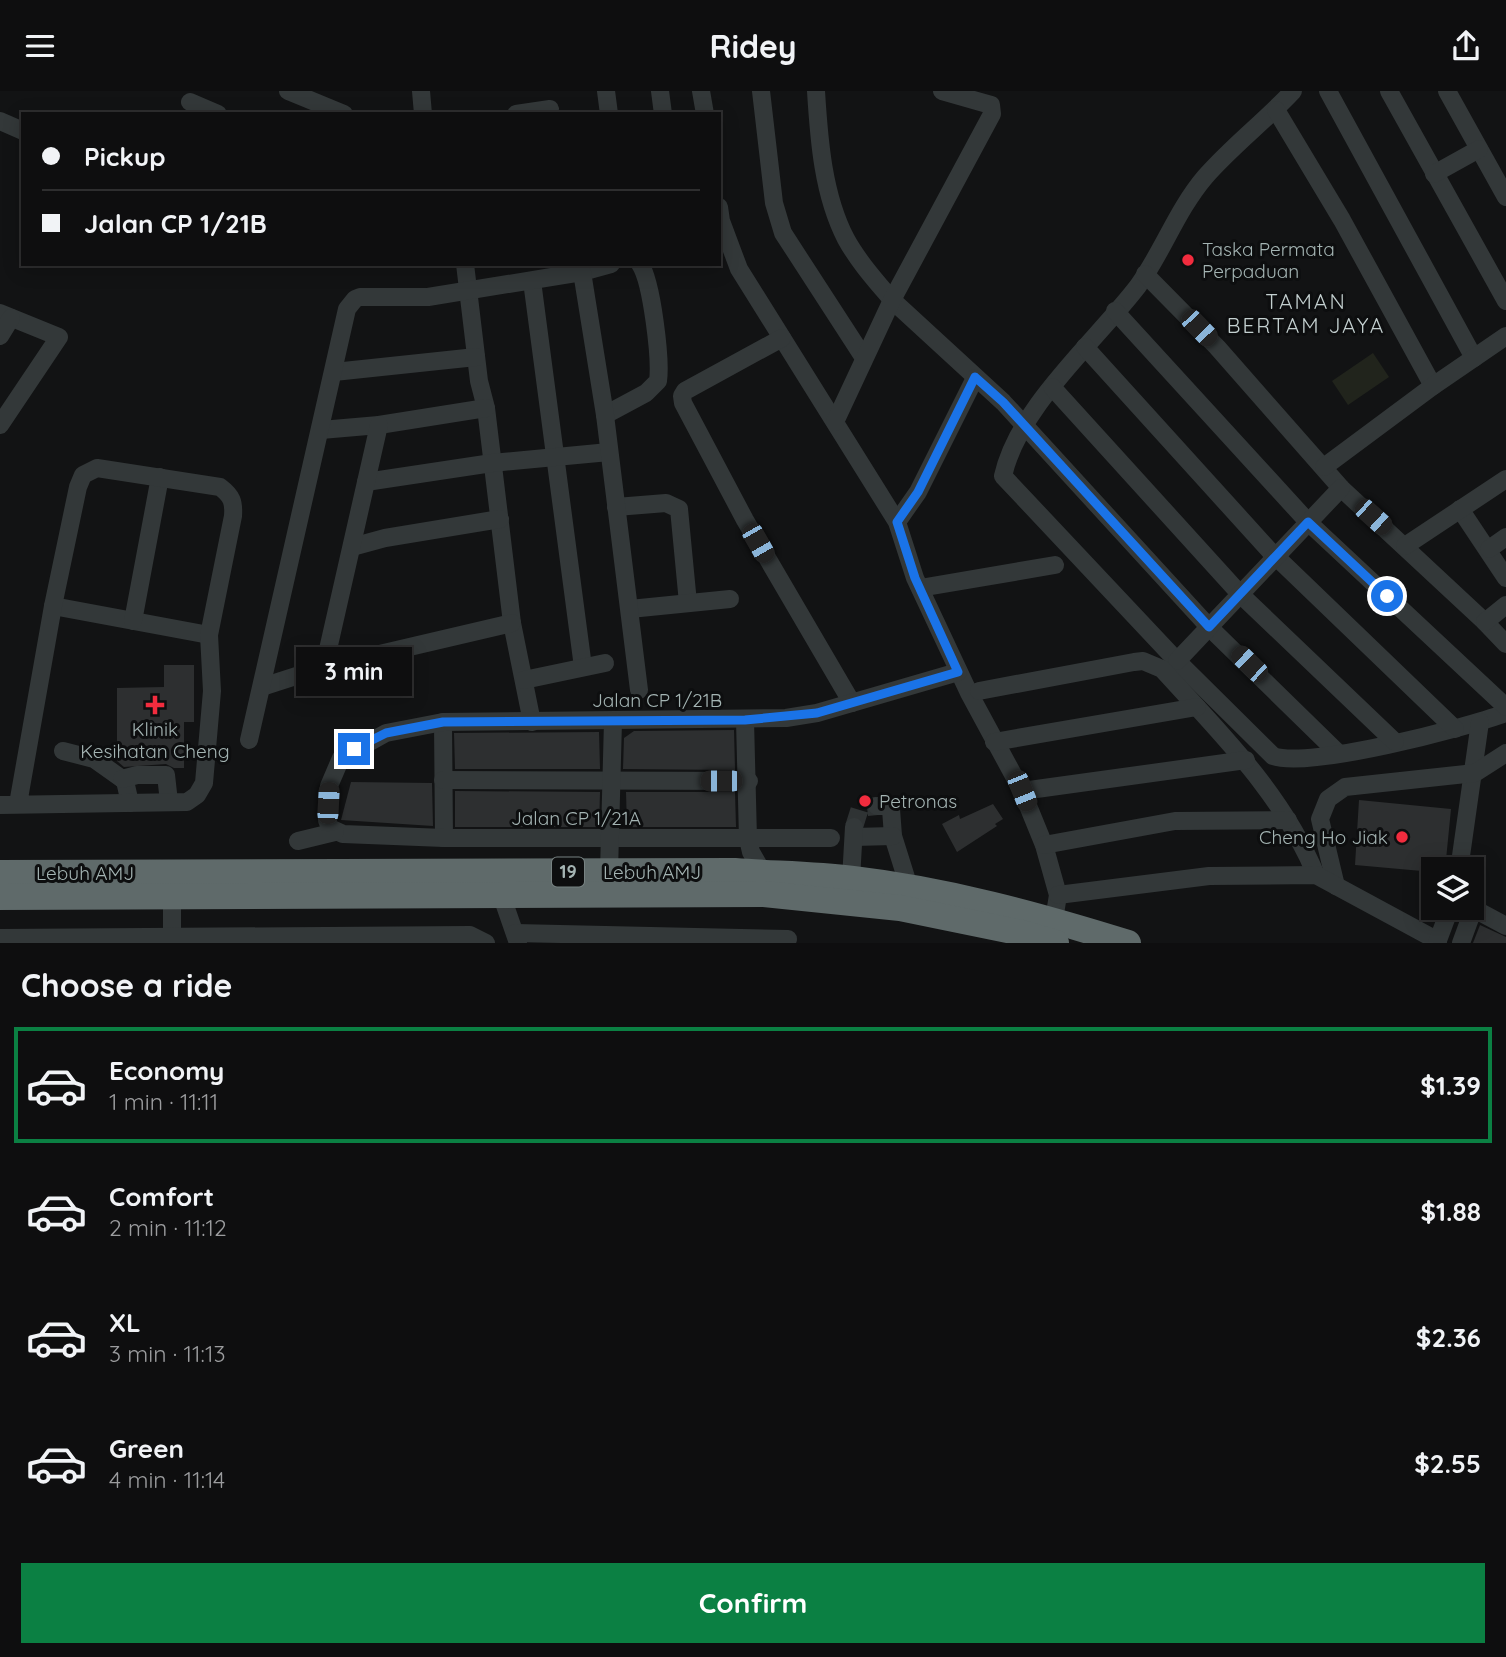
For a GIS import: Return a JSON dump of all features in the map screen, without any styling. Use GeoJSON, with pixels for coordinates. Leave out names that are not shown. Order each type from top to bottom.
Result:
{"type":"FeatureCollection","features":[{"type":"Feature","properties":{"kind":"highway","name":"Lebuh AMJ"},"geometry":{"type":"LineString","coordinates":[[0,873],[763,873],[851,879],[909,887],[1056,919],[1128,943]]}},
{"type":"Feature","properties":{"kind":"highway","name":"Lebuh AMJ"},"geometry":{"type":"LineString","coordinates":[[0,899],[764,894],[835,899],[938,915],[1056,919]]}},
{"type":"Feature","properties":{"kind":"street"},"geometry":{"type":"LineString","coordinates":[[288,91],[316,96],[341,112]]}},
{"type":"Feature","properties":{"kind":"street"},"geometry":{"type":"LineString","coordinates":[[421,91],[423,112]]}},
{"type":"Feature","properties":{"kind":"street"},"geometry":{"type":"LineString","coordinates":[[606,91],[609,112]]}},
{"type":"Feature","properties":{"kind":"street"},"geometry":{"type":"LineString","coordinates":[[660,91],[663,112]]}},
{"type":"Feature","properties":{"kind":"street"},"geometry":{"type":"LineString","coordinates":[[701,91],[705,112]]}},
{"type":"Feature","properties":{"kind":"street"},"geometry":{"type":"LineString","coordinates":[[761,91],[774,203],[783,233],[864,358]]}},
{"type":"Feature","properties":{"kind":"street"},"geometry":{"type":"LineString","coordinates":[[816,91],[825,167],[834,211],[847,241],[892,300],[1026,426],[1209,627],[1338,753]]}},
{"type":"Feature","properties":{"kind":"street"},"geometry":{"type":"LineString","coordinates":[[835,422],[892,300],[992,114],[991,105],[942,91]]}},
{"type":"Feature","properties":{"kind":"street"},"geometry":{"type":"LineString","coordinates":[[1293,91],[1205,178],[1187,201],[1145,274],[1052,387],[1026,426],[1003,476],[1177,661],[1272,756],[1286,760],[1338,753],[1455,729],[1506,713]]}},
{"type":"Feature","properties":{"kind":"street"},"geometry":{"type":"LineString","coordinates":[[1328,91],[1474,358]]}},
{"type":"Feature","properties":{"kind":"street"},"geometry":{"type":"LineString","coordinates":[[1389,91],[1506,301]]}},
{"type":"Feature","properties":{"kind":"street"},"geometry":{"type":"LineString","coordinates":[[1447,91],[1506,197]]}},
{"type":"Feature","properties":{"kind":"street"},"geometry":{"type":"LineString","coordinates":[[190,102],[213,112]]}},
{"type":"Feature","properties":{"kind":"street"},"geometry":{"type":"LineString","coordinates":[[523,112],[550,104]]}},
{"type":"Feature","properties":{"kind":"street"},"geometry":{"type":"LineString","coordinates":[[1276,110],[1342,220],[1433,386]]}},
{"type":"Feature","properties":{"kind":"street"},"geometry":{"type":"LineString","coordinates":[[0,121],[21,130]]}},
{"type":"Feature","properties":{"kind":"street"},"geometry":{"type":"LineString","coordinates":[[1434,174],[1479,149]]}},
{"type":"Feature","properties":{"kind":"street"},"geometry":{"type":"LineString","coordinates":[[721,220],[740,269],[897,522],[920,588],[958,672],[1022,791],[1044,845],[1056,919],[1209,876],[1316,875],[1437,942],[1445,920]]}},
{"type":"Feature","properties":{"kind":"street"},"geometry":{"type":"LineString","coordinates":[[465,266],[479,381],[486,408],[512,623],[532,722]]}},
{"type":"Feature","properties":{"kind":"street"},"geometry":{"type":"LineString","coordinates":[[249,740],[289,554],[321,430],[347,309],[355,299],[428,297],[532,281],[604,266]]}},
{"type":"Feature","properties":{"kind":"street"},"geometry":{"type":"LineString","coordinates":[[604,415],[646,393],[658,381],[653,311],[646,272],[642,266]]}},
{"type":"Feature","properties":{"kind":"street"},"geometry":{"type":"LineString","coordinates":[[582,272],[604,415],[639,690]]}},
{"type":"Feature","properties":{"kind":"street"},"geometry":{"type":"LineString","coordinates":[[1145,274],[1217,347],[1341,488],[1506,644]]}},
{"type":"Feature","properties":{"kind":"street"},"geometry":{"type":"LineString","coordinates":[[532,281],[583,667]]}},
{"type":"Feature","properties":{"kind":"street"},"geometry":{"type":"LineString","coordinates":[[1115,311],[1308,522],[1506,707]]}},
{"type":"Feature","properties":{"kind":"street"},"geometry":{"type":"LineString","coordinates":[[0,337],[6,315],[59,337],[0,425]]}},
{"type":"Feature","properties":{"kind":"street"},"geometry":{"type":"LineString","coordinates":[[1324,467],[1506,336]]}},
{"type":"Feature","properties":{"kind":"street"},"geometry":{"type":"LineString","coordinates":[[782,338],[685,391],[682,395],[683,403],[745,520],[852,703]]}},
{"type":"Feature","properties":{"kind":"street"},"geometry":{"type":"LineString","coordinates":[[1085,347],[1276,557],[1455,729]]}},
{"type":"Feature","properties":{"kind":"street"},"geometry":{"type":"LineString","coordinates":[[334,372],[476,357]]}},
{"type":"Feature","properties":{"kind":"street"},"geometry":{"type":"LineString","coordinates":[[897,522],[918,492],[975,377]]}},
{"type":"Feature","properties":{"kind":"street"},"geometry":{"type":"LineString","coordinates":[[1052,387],[1240,594],[1395,742]]}},
{"type":"Feature","properties":{"kind":"street"},"geometry":{"type":"LineString","coordinates":[[321,430],[379,425],[486,408]]}},
{"type":"Feature","properties":{"kind":"street"},"geometry":{"type":"LineString","coordinates":[[324,667],[379,425]]}},
{"type":"Feature","properties":{"kind":"street"},"geometry":{"type":"LineString","coordinates":[[366,482],[492,463],[609,452]]}},
{"type":"Feature","properties":{"kind":"street"},"geometry":{"type":"LineString","coordinates":[[0,805],[187,802],[197,795],[204,783],[212,691],[208,635],[234,503],[230,494],[220,487],[97,468],[83,475],[78,487],[53,606],[18,804]]}},
{"type":"Feature","properties":{"kind":"street"},"geometry":{"type":"LineString","coordinates":[[133,621],[160,477]]}},
{"type":"Feature","properties":{"kind":"street"},"geometry":{"type":"LineString","coordinates":[[1405,546],[1506,479]]}},
{"type":"Feature","properties":{"kind":"street"},"geometry":{"type":"LineString","coordinates":[[1177,661],[1341,488]]}},
{"type":"Feature","properties":{"kind":"street"},"geometry":{"type":"LineString","coordinates":[[616,507],[666,503],[679,509],[688,603]]}},
{"type":"Feature","properties":{"kind":"street"},"geometry":{"type":"LineString","coordinates":[[1460,509],[1506,578]]}},
{"type":"Feature","properties":{"kind":"street"},"geometry":{"type":"LineString","coordinates":[[352,547],[385,538],[500,519]]}},
{"type":"Feature","properties":{"kind":"street"},"geometry":{"type":"LineString","coordinates":[[1489,549],[1506,537]]}},
{"type":"Feature","properties":{"kind":"street"},"geometry":{"type":"LineString","coordinates":[[920,588],[1055,565]]}},
{"type":"Feature","properties":{"kind":"street"},"geometry":{"type":"LineString","coordinates":[[630,610],[730,599]]}},
{"type":"Feature","properties":{"kind":"street"},"geometry":{"type":"LineString","coordinates":[[1485,622],[1506,605]]}},
{"type":"Feature","properties":{"kind":"street"},"geometry":{"type":"LineString","coordinates":[[53,606],[208,635]]}},
{"type":"Feature","properties":{"kind":"street"},"geometry":{"type":"LineString","coordinates":[[262,687],[324,667],[512,623]]}},
{"type":"Feature","properties":{"kind":"street"},"geometry":{"type":"LineString","coordinates":[[979,691],[1143,661],[1162,669],[1246,760],[1288,820],[1316,875]]}},
{"type":"Feature","properties":{"kind":"street"},"geometry":{"type":"LineString","coordinates":[[524,680],[605,663]]}},
{"type":"Feature","properties":{"kind":"street","name":"Jalan CP 1/21B"},"geometry":{"type":"LineString","coordinates":[[331,826],[329,786],[341,758],[386,733],[443,722],[745,720],[817,713],[958,672]]}},
{"type":"Feature","properties":{"kind":"street"},"geometry":{"type":"LineString","coordinates":[[994,742],[1197,707]]}},
{"type":"Feature","properties":{"kind":"street"},"geometry":{"type":"LineString","coordinates":[[745,720],[749,781],[748,839],[751,852],[763,873]]}},
{"type":"Feature","properties":{"kind":"street"},"geometry":{"type":"LineString","coordinates":[[609,872],[612,839],[613,721]]}},
{"type":"Feature","properties":{"kind":"street"},"geometry":{"type":"LineString","coordinates":[[443,722],[444,838]]}},
{"type":"Feature","properties":{"kind":"street"},"geometry":{"type":"LineString","coordinates":[[1461,857],[1475,773],[1480,722]]}},
{"type":"Feature","properties":{"kind":"street"},"geometry":{"type":"LineString","coordinates":[[63,751],[94,759],[122,779],[127,784],[130,803]]}},
{"type":"Feature","properties":{"kind":"street"},"geometry":{"type":"LineString","coordinates":[[1336,886],[1320,819],[1328,799],[1345,787],[1475,773],[1506,753]]}},
{"type":"Feature","properties":{"kind":"street"},"geometry":{"type":"LineString","coordinates":[[1022,791],[1246,760]]}},
{"type":"Feature","properties":{"kind":"street"},"geometry":{"type":"LineString","coordinates":[[122,779],[137,775],[166,775],[169,802]]}},
{"type":"Feature","properties":{"kind":"street"},"geometry":{"type":"LineString","coordinates":[[443,780],[749,781]]}},
{"type":"Feature","properties":{"kind":"street"},"geometry":{"type":"LineString","coordinates":[[877,806],[889,806],[891,809],[893,837],[909,887]]}},
{"type":"Feature","properties":{"kind":"street"},"geometry":{"type":"LineString","coordinates":[[1044,845],[1175,821],[1288,820]]}},
{"type":"Feature","properties":{"kind":"street","name":"Jalan CP 1/21A"},"geometry":{"type":"LineString","coordinates":[[298,841],[331,826],[444,838],[831,838]]}},
{"type":"Feature","properties":{"kind":"street"},"geometry":{"type":"LineString","coordinates":[[851,879],[854,832],[893,837]]}},
{"type":"Feature","properties":{"kind":"street"},"geometry":{"type":"LineString","coordinates":[[501,894],[516,938],[788,939]]}},
{"type":"Feature","properties":{"kind":"street"},"geometry":{"type":"LineString","coordinates":[[172,897],[172,939]]}},
{"type":"Feature","properties":{"kind":"street"},"geometry":{"type":"LineString","coordinates":[[1461,943],[1472,913],[1478,911],[1506,926]]}},
{"type":"Feature","properties":{"kind":"street"},"geometry":{"type":"LineString","coordinates":[[0,938],[470,935],[486,943]]}},
{"type":"Feature","properties":{"kind":"shaded area"},"geometry":{"type":"Polygon","coordinates":[[[1373,353],[1389,377],[1348,405],[1332,381],[1373,353]]]}},
{"type":"Feature","properties":{"kind":"building","name":"Klinik Kesihatan Cheng"},"geometry":{"type":"Polygon","coordinates":[[[164,665],[194,665],[194,722],[184,722],[184,768],[174,768],[166,764],[124,767],[117,761],[117,688],[164,687],[164,665]]]}},
{"type":"Feature","properties":{"kind":"building"},"geometry":{"type":"Polygon","coordinates":[[[734,730],[735,770],[623,769],[624,738],[634,731],[734,730]]]}},
{"type":"Feature","properties":{"kind":"building"},"geometry":{"type":"Polygon","coordinates":[[[599,732],[600,769],[455,769],[454,733],[599,732]]]}},
{"type":"Feature","properties":{"kind":"building"},"geometry":{"type":"Polygon","coordinates":[[[351,782],[432,783],[433,826],[341,820],[351,782]]]}},
{"type":"Feature","properties":{"kind":"building"},"geometry":{"type":"Polygon","coordinates":[[[455,791],[600,792],[599,827],[455,827],[455,791]]]}},
{"type":"Feature","properties":{"kind":"building"},"geometry":{"type":"Polygon","coordinates":[[[626,792],[735,792],[736,827],[627,827],[626,792]]]}},
{"type":"Feature","properties":{"kind":"building","name":"Cheng Ho Jiak"},"geometry":{"type":"Polygon","coordinates":[[[1359,800],[1451,809],[1446,857],[1421,857],[1421,871],[1355,865],[1359,800]]]}},
{"type":"Feature","properties":{"kind":"building"},"geometry":{"type":"Polygon","coordinates":[[[993,804],[1003,819],[995,824],[997,826],[957,852],[942,824],[959,815],[960,819],[993,804]]]}},
{"type":"Feature","properties":{"kind":"building"},"geometry":{"type":"Polygon","coordinates":[[[1480,925],[1506,937],[1506,943],[1473,943],[1480,925]]]}},
{"type":"Feature","properties":{"kind":"tunnel"},"geometry":{"type":"LineString","coordinates":[[854,827],[860,808],[877,806]]}},
{"type":"Feature","properties":{"kind":"place","name":"Taska Permata Perpaduan"},"geometry":{"type":"Point","coordinates":[1188,260]}},
{"type":"Feature","properties":{"kind":"place","name":"Klinik Kesihatan Cheng"},"geometry":{"type":"Point","coordinates":[155,705]}},
{"type":"Feature","properties":{"kind":"place","name":"Petronas"},"geometry":{"type":"Point","coordinates":[865,801]}},
{"type":"Feature","properties":{"kind":"place","name":"Cheng Ho Jiak"},"geometry":{"type":"Point","coordinates":[1402,837]}},
{"type":"Feature","properties":{"kind":"district","name":"TAMAN BERTAM JAYA"},"geometry":{"type":"Point","coordinates":[1306,314]}},
{"type":"Feature","properties":{"kind":"route"},"geometry":{"type":"LineString","coordinates":[[354,749],[386,733],[443,722],[786,718],[817,713],[958,672],[915,578],[897,522],[918,492],[975,377],[1003,402],[1209,627],[1308,522],[1387,596]]}}]}
